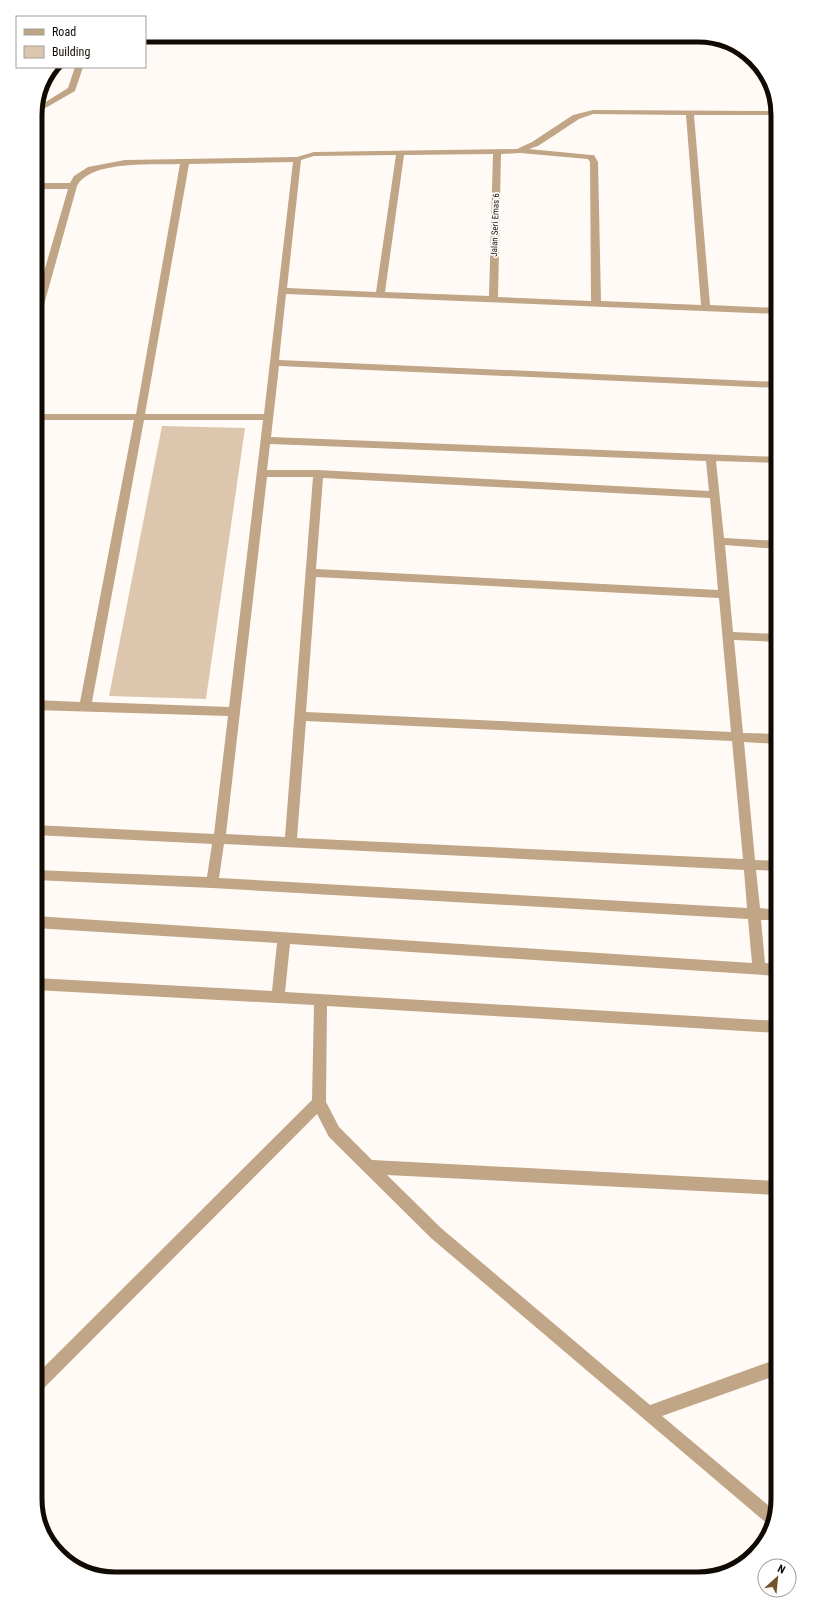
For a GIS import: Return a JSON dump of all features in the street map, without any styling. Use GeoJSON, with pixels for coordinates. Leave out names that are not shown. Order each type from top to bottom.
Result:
{"type":"FeatureCollection","features":[{"type":"Feature","properties":{"kind":"street"},"geometry":{"type":"LineString","coordinates":[[43,107],[72,89],[79,68]]}},
{"type":"Feature","properties":{"kind":"street"},"geometry":{"type":"LineString","coordinates":[[518,151],[535,144],[576,117],[593,112],[771,113]]}},
{"type":"Feature","properties":{"kind":"street"},"geometry":{"type":"LineString","coordinates":[[690,112],[706,308]]}},
{"type":"Feature","properties":{"kind":"street"},"geometry":{"type":"LineString","coordinates":[[42,294],[73,186],[77,178],[91,170],[125,163],[297,159],[314,154],[518,151],[591,157],[594,162],[596,304]]}},
{"type":"Feature","properties":{"kind":"street","name":"Jalan Seri Emas 6"},"geometry":{"type":"LineString","coordinates":[[493,300],[497,152]]}},
{"type":"Feature","properties":{"kind":"street"},"geometry":{"type":"LineString","coordinates":[[380,295],[400,153]]}},
{"type":"Feature","properties":{"kind":"street"},"geometry":{"type":"LineString","coordinates":[[212,883],[219,840],[266,440],[297,159]]}},
{"type":"Feature","properties":{"kind":"street"},"geometry":{"type":"LineString","coordinates":[[85,707],[140,417],[185,162]]}},
{"type":"Feature","properties":{"kind":"street"},"geometry":{"type":"LineString","coordinates":[[42,186],[73,186]]}},
{"type":"Feature","properties":{"kind":"street"},"geometry":{"type":"LineString","coordinates":[[282,291],[771,311]]}},
{"type":"Feature","properties":{"kind":"street"},"geometry":{"type":"LineString","coordinates":[[274,363],[771,385]]}},
{"type":"Feature","properties":{"kind":"street"},"geometry":{"type":"LineString","coordinates":[[42,417],[268,417]]}},
{"type":"Feature","properties":{"kind":"street"},"geometry":{"type":"LineString","coordinates":[[266,440],[771,460]]}},
{"type":"Feature","properties":{"kind":"street"},"geometry":{"type":"LineString","coordinates":[[711,457],[759,969]]}},
{"type":"Feature","properties":{"kind":"street"},"geometry":{"type":"LineString","coordinates":[[262,473],[318,474],[714,495]]}},
{"type":"Feature","properties":{"kind":"street"},"geometry":{"type":"LineString","coordinates":[[291,841],[318,474]]}},
{"type":"Feature","properties":{"kind":"street"},"geometry":{"type":"LineString","coordinates":[[718,541],[771,544]]}},
{"type":"Feature","properties":{"kind":"street"},"geometry":{"type":"LineString","coordinates":[[311,573],[724,594]]}},
{"type":"Feature","properties":{"kind":"street"},"geometry":{"type":"LineString","coordinates":[[728,636],[771,638]]}},
{"type":"Feature","properties":{"kind":"street"},"geometry":{"type":"LineString","coordinates":[[42,705],[234,712]]}},
{"type":"Feature","properties":{"kind":"street"},"geometry":{"type":"LineString","coordinates":[[300,716],[771,739]]}},
{"type":"Feature","properties":{"kind":"street"},"geometry":{"type":"LineString","coordinates":[[42,830],[219,840],[291,841],[771,866]]}},
{"type":"Feature","properties":{"kind":"street"},"geometry":{"type":"LineString","coordinates":[[42,875],[212,883],[771,915]]}},
{"type":"Feature","properties":{"kind":"street"},"geometry":{"type":"LineString","coordinates":[[42,922],[771,970]]}},
{"type":"Feature","properties":{"kind":"street"},"geometry":{"type":"LineString","coordinates":[[278,997],[284,938]]}},
{"type":"Feature","properties":{"kind":"street"},"geometry":{"type":"LineString","coordinates":[[42,984],[771,1027]]}},
{"type":"Feature","properties":{"kind":"street"},"geometry":{"type":"LineString","coordinates":[[321,1000],[319,1103],[334,1132],[436,1233],[769,1517]]}},
{"type":"Feature","properties":{"kind":"street"},"geometry":{"type":"LineString","coordinates":[[42,1380],[319,1103]]}},
{"type":"Feature","properties":{"kind":"street"},"geometry":{"type":"LineString","coordinates":[[370,1167],[771,1188]]}},
{"type":"Feature","properties":{"kind":"street"},"geometry":{"type":"LineString","coordinates":[[648,1413],[771,1370]]}},
{"type":"Feature","properties":{"kind":"building"},"geometry":{"type":"Polygon","coordinates":[[[162,426],[245,428],[206,699],[109,696],[162,426]]]}}]}
